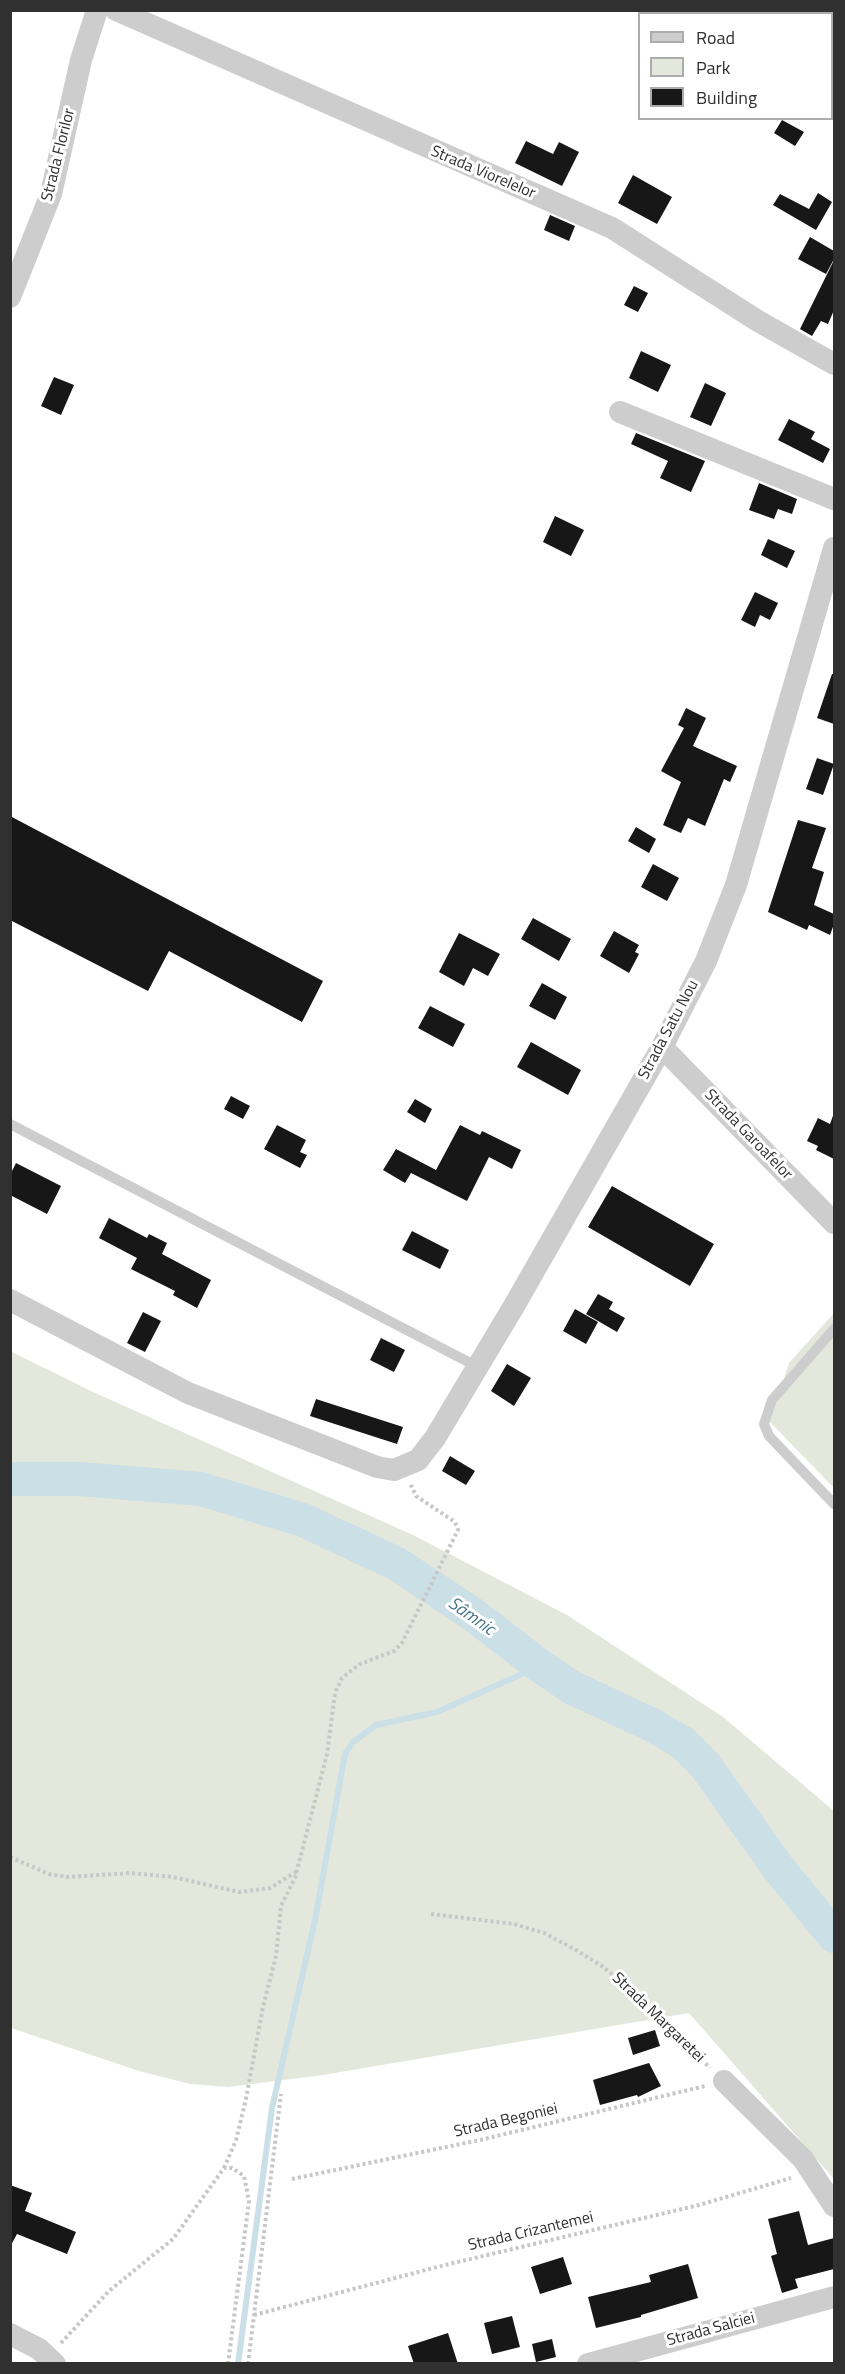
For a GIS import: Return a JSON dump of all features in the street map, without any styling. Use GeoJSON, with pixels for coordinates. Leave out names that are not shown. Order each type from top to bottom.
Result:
{"type":"FeatureCollection","features":[{"type":"Feature","properties":{"kind":"street","name":"Strada Florilor"},"geometry":{"type":"LineString","coordinates":[[10,297],[18,257],[51,194],[81,60],[96,10]]}},
{"type":"Feature","properties":{"kind":"street","name":"Strada Viorelelor"},"geometry":{"type":"LineString","coordinates":[[116,10],[612,228],[758,321],[834,364]]}},
{"type":"Feature","properties":{"kind":"street"},"geometry":{"type":"LineString","coordinates":[[620,412],[834,499]]}},
{"type":"Feature","properties":{"kind":"street","name":"Strada Satu Nou"},"geometry":{"type":"LineString","coordinates":[[407,1467],[427,1450],[478,1366],[662,1047],[706,961],[730,902],[834,548]]}},
{"type":"Feature","properties":{"kind":"street","name":"Strada Garoafelor"},"geometry":{"type":"LineString","coordinates":[[662,1047],[834,1223]]}},
{"type":"Feature","properties":{"kind":"street"},"geometry":{"type":"LineString","coordinates":[[10,1300],[188,1394],[377,1467],[394,1470],[407,1467]]}},
{"type":"Feature","properties":{"kind":"street"},"geometry":{"type":"LineString","coordinates":[[724,2081],[813,2172],[834,2206]]}},
{"type":"Feature","properties":{"kind":"street","name":"Strada Salciei"},"geometry":{"type":"LineString","coordinates":[[588,2364],[834,2297]]}},
{"type":"Feature","properties":{"kind":"street"},"geometry":{"type":"LineString","coordinates":[[10,2334],[52,2361]]}},
{"type":"Feature","properties":{"kind":"lane"},"geometry":{"type":"LineString","coordinates":[[10,1124],[478,1366]]}},
{"type":"Feature","properties":{"kind":"lane"},"geometry":{"type":"LineString","coordinates":[[834,1329],[772,1400],[764,1424],[769,1436],[834,1504]]}},
{"type":"Feature","properties":{"kind":"path"},"geometry":{"type":"LineString","coordinates":[[52,2361],[109,2290],[172,2239],[224,2168],[236,2140],[263,2007],[276,1956],[281,1906],[297,1872],[327,1754],[335,1693],[342,1678],[360,1664],[394,1651],[402,1643],[452,1547],[458,1530],[455,1522],[416,1496],[409,1482],[407,1467]]}},
{"type":"Feature","properties":{"kind":"path"},"geometry":{"type":"LineString","coordinates":[[10,1857],[49,1874],[67,1877],[131,1873],[173,1877],[239,1892],[270,1888],[297,1872]]}},
{"type":"Feature","properties":{"kind":"path","name":"Strada Margaretei"},"geometry":{"type":"LineString","coordinates":[[431,1914],[514,1924],[544,1933],[576,1950],[602,1966],[632,1990],[724,2081]]}},
{"type":"Feature","properties":{"kind":"path","name":"Strada Begoniei"},"geometry":{"type":"LineString","coordinates":[[292,2179],[480,2140],[724,2081]]}},
{"type":"Feature","properties":{"kind":"path"},"geometry":{"type":"LineString","coordinates":[[248,2364],[281,2094]]}},
{"type":"Feature","properties":{"kind":"path"},"geometry":{"type":"LineString","coordinates":[[224,2168],[232,2168],[244,2176],[249,2201],[228,2364]]}},
{"type":"Feature","properties":{"kind":"path","name":"Strada Crizantemei"},"geometry":{"type":"LineString","coordinates":[[254,2314],[445,2265],[699,2205],[813,2172]]}},
{"type":"Feature","properties":{"kind":"green space"},"geometry":{"type":"Polygon","coordinates":[[[834,1313],[834,1488],[770,1422],[789,1363],[834,1313]]]}},
{"type":"Feature","properties":{"kind":"green space"},"geometry":{"type":"Polygon","coordinates":[[[10,1351],[93,1392],[413,1535],[567,1615],[723,1717],[834,1811],[834,2179],[689,2013],[323,2075],[228,2087],[190,2084],[139,2071],[11,2028],[10,1351]]]}},
{"type":"Feature","properties":{"kind":"building"},"geometry":{"type":"Polygon","coordinates":[[[782,120],[804,132],[795,146],[774,133],[782,120]]]}},
{"type":"Feature","properties":{"kind":"building"},"geometry":{"type":"Polygon","coordinates":[[[526,141],[553,154],[559,142],[579,152],[562,186],[515,163],[526,141]]]}},
{"type":"Feature","properties":{"kind":"building"},"geometry":{"type":"Polygon","coordinates":[[[633,175],[672,197],[657,224],[618,203],[633,175]]]}},
{"type":"Feature","properties":{"kind":"building"},"geometry":{"type":"Polygon","coordinates":[[[818,193],[832,202],[816,230],[773,205],[780,194],[809,209],[818,193]]]}},
{"type":"Feature","properties":{"kind":"building"},"geometry":{"type":"Polygon","coordinates":[[[550,215],[575,226],[569,241],[544,230],[550,215]]]}},
{"type":"Feature","properties":{"kind":"building"},"geometry":{"type":"Polygon","coordinates":[[[810,237],[834,251],[834,259],[826,274],[798,259],[810,237]]]}},
{"type":"Feature","properties":{"kind":"building"},"geometry":{"type":"Polygon","coordinates":[[[834,260],[834,310],[828,324],[821,321],[812,336],[800,329],[834,260]]]}},
{"type":"Feature","properties":{"kind":"building"},"geometry":{"type":"Polygon","coordinates":[[[634,286],[648,293],[638,312],[624,305],[634,286]]]}},
{"type":"Feature","properties":{"kind":"building"},"geometry":{"type":"Polygon","coordinates":[[[641,351],[671,365],[658,392],[629,378],[641,351]]]}},
{"type":"Feature","properties":{"kind":"building"},"geometry":{"type":"Polygon","coordinates":[[[54,377],[74,385],[61,415],[41,406],[54,377]]]}},
{"type":"Feature","properties":{"kind":"building"},"geometry":{"type":"Polygon","coordinates":[[[705,383],[726,393],[711,426],[690,417],[705,383]]]}},
{"type":"Feature","properties":{"kind":"building"},"geometry":{"type":"Polygon","coordinates":[[[789,419],[815,432],[811,439],[830,449],[823,463],[778,440],[789,419]]]}},
{"type":"Feature","properties":{"kind":"building"},"geometry":{"type":"Polygon","coordinates":[[[636,433],[705,461],[691,492],[660,478],[668,461],[631,444],[636,433]]]}},
{"type":"Feature","properties":{"kind":"building"},"geometry":{"type":"Polygon","coordinates":[[[759,483],[797,499],[792,514],[778,509],[774,519],[749,510],[759,483]]]}},
{"type":"Feature","properties":{"kind":"building"},"geometry":{"type":"Polygon","coordinates":[[[555,516],[584,530],[571,556],[543,542],[555,516]]]}},
{"type":"Feature","properties":{"kind":"building"},"geometry":{"type":"Polygon","coordinates":[[[768,539],[795,551],[787,568],[761,555],[768,539]]]}},
{"type":"Feature","properties":{"kind":"building"},"geometry":{"type":"Polygon","coordinates":[[[755,592],[778,603],[770,620],[760,615],[755,627],[741,620],[755,592]]]}},
{"type":"Feature","properties":{"kind":"building"},"geometry":{"type":"Polygon","coordinates":[[[832,674],[834,674],[834,724],[817,718],[832,674]]]}},
{"type":"Feature","properties":{"kind":"building"},"geometry":{"type":"Polygon","coordinates":[[[686,708],[706,718],[693,746],[737,766],[730,782],[724,779],[705,826],[688,818],[681,833],[663,825],[681,782],[661,771],[684,728],[678,725],[686,708]]]}},
{"type":"Feature","properties":{"kind":"building"},"geometry":{"type":"Polygon","coordinates":[[[817,758],[834,764],[823,795],[806,789],[817,758]]]}},
{"type":"Feature","properties":{"kind":"building"},"geometry":{"type":"Polygon","coordinates":[[[10,816],[323,981],[302,1022],[169,951],[148,991],[10,920],[10,816]]]}},
{"type":"Feature","properties":{"kind":"building"},"geometry":{"type":"Polygon","coordinates":[[[798,820],[826,828],[812,868],[824,872],[814,905],[834,914],[834,924],[830,935],[809,925],[807,930],[768,912],[798,820]]]}},
{"type":"Feature","properties":{"kind":"building"},"geometry":{"type":"Polygon","coordinates":[[[636,827],[656,839],[649,853],[628,841],[636,827]]]}},
{"type":"Feature","properties":{"kind":"building"},"geometry":{"type":"Polygon","coordinates":[[[653,864],[679,878],[667,901],[641,887],[653,864]]]}},
{"type":"Feature","properties":{"kind":"building"},"geometry":{"type":"Polygon","coordinates":[[[533,918],[571,939],[559,961],[521,939],[533,918]]]}},
{"type":"Feature","properties":{"kind":"building"},"geometry":{"type":"Polygon","coordinates":[[[614,931],[639,945],[635,952],[639,954],[629,973],[600,956],[614,931]]]}},
{"type":"Feature","properties":{"kind":"building"},"geometry":{"type":"Polygon","coordinates":[[[459,933],[500,954],[488,976],[473,968],[464,986],[439,972],[459,933]]]}},
{"type":"Feature","properties":{"kind":"building"},"geometry":{"type":"Polygon","coordinates":[[[542,983],[567,997],[555,1020],[529,1006],[542,983]]]}},
{"type":"Feature","properties":{"kind":"building"},"geometry":{"type":"Polygon","coordinates":[[[430,1006],[465,1024],[453,1047],[418,1028],[430,1006]]]}},
{"type":"Feature","properties":{"kind":"building"},"geometry":{"type":"Polygon","coordinates":[[[531,1042],[581,1070],[568,1095],[517,1067],[531,1042]]]}},
{"type":"Feature","properties":{"kind":"building"},"geometry":{"type":"Polygon","coordinates":[[[231,1096],[250,1106],[243,1119],[224,1109],[231,1096]]]}},
{"type":"Feature","properties":{"kind":"building"},"geometry":{"type":"Polygon","coordinates":[[[415,1099],[432,1109],[425,1123],[407,1112],[415,1099]]]}},
{"type":"Feature","properties":{"kind":"building"},"geometry":{"type":"Polygon","coordinates":[[[834,1113],[834,1159],[816,1150],[818,1146],[807,1141],[818,1118],[830,1124],[834,1113]]]}},
{"type":"Feature","properties":{"kind":"building"},"geometry":{"type":"Polygon","coordinates":[[[277,1125],[306,1140],[300,1152],[307,1155],[300,1168],[264,1149],[277,1125]]]}},
{"type":"Feature","properties":{"kind":"building"},"geometry":{"type":"Polygon","coordinates":[[[460,1125],[480,1135],[482,1131],[521,1150],[512,1169],[489,1157],[467,1201],[411,1173],[405,1183],[383,1170],[396,1149],[436,1170],[460,1125]]]}},
{"type":"Feature","properties":{"kind":"building"},"geometry":{"type":"Polygon","coordinates":[[[16,1163],[61,1186],[47,1214],[10,1195],[10,1175],[16,1163]]]}},
{"type":"Feature","properties":{"kind":"building"},"geometry":{"type":"Polygon","coordinates":[[[612,1186],[714,1244],[690,1286],[588,1227],[612,1186]]]}},
{"type":"Feature","properties":{"kind":"building"},"geometry":{"type":"Polygon","coordinates":[[[109,1218],[147,1238],[149,1234],[167,1243],[162,1254],[211,1280],[197,1308],[173,1295],[175,1291],[131,1269],[137,1258],[99,1238],[109,1218]]]}},
{"type":"Feature","properties":{"kind":"building"},"geometry":{"type":"Polygon","coordinates":[[[412,1231],[449,1250],[440,1269],[402,1250],[412,1231]]]}},
{"type":"Feature","properties":{"kind":"building"},"geometry":{"type":"Polygon","coordinates":[[[598,1294],[613,1302],[609,1309],[625,1318],[617,1332],[586,1314],[598,1294]]]}},
{"type":"Feature","properties":{"kind":"building"},"geometry":{"type":"Polygon","coordinates":[[[575,1309],[598,1322],[586,1344],[563,1331],[575,1309]]]}},
{"type":"Feature","properties":{"kind":"building"},"geometry":{"type":"Polygon","coordinates":[[[143,1312],[161,1321],[145,1352],[127,1343],[143,1312]]]}},
{"type":"Feature","properties":{"kind":"building"},"geometry":{"type":"Polygon","coordinates":[[[381,1338],[405,1350],[394,1372],[370,1360],[381,1338]]]}},
{"type":"Feature","properties":{"kind":"building"},"geometry":{"type":"Polygon","coordinates":[[[507,1364],[531,1378],[514,1406],[491,1391],[507,1364]]]}},
{"type":"Feature","properties":{"kind":"building"},"geometry":{"type":"Polygon","coordinates":[[[316,1399],[403,1427],[397,1444],[310,1416],[316,1399]]]}},
{"type":"Feature","properties":{"kind":"building"},"geometry":{"type":"Polygon","coordinates":[[[450,1456],[475,1471],[466,1485],[442,1471],[450,1456]]]}},
{"type":"Feature","properties":{"kind":"building"},"geometry":{"type":"Polygon","coordinates":[[[655,2030],[660,2046],[633,2055],[628,2038],[655,2030]]]}},
{"type":"Feature","properties":{"kind":"building"},"geometry":{"type":"Polygon","coordinates":[[[649,2063],[661,2086],[638,2097],[637,2095],[600,2105],[593,2080],[649,2063]]]}},
{"type":"Feature","properties":{"kind":"building"},"geometry":{"type":"Polygon","coordinates":[[[10,2185],[32,2193],[25,2211],[76,2232],[67,2254],[17,2234],[10,2247],[10,2185]]]}},
{"type":"Feature","properties":{"kind":"building"},"geometry":{"type":"Polygon","coordinates":[[[799,2211],[808,2245],[834,2238],[834,2269],[795,2279],[798,2288],[782,2293],[771,2256],[777,2254],[768,2219],[799,2211]]]}},
{"type":"Feature","properties":{"kind":"building"},"geometry":{"type":"Polygon","coordinates":[[[563,2257],[572,2284],[540,2294],[531,2267],[563,2257]]]}},
{"type":"Feature","properties":{"kind":"building"},"geometry":{"type":"Polygon","coordinates":[[[688,2264],[698,2298],[641,2315],[641,2317],[596,2328],[588,2297],[651,2282],[649,2275],[688,2264]]]}},
{"type":"Feature","properties":{"kind":"building"},"geometry":{"type":"Polygon","coordinates":[[[512,2316],[520,2347],[492,2354],[484,2323],[512,2316]]]}},
{"type":"Feature","properties":{"kind":"building"},"geometry":{"type":"Polygon","coordinates":[[[448,2333],[458,2364],[414,2364],[408,2346],[448,2333]]]}},
{"type":"Feature","properties":{"kind":"building"},"geometry":{"type":"Polygon","coordinates":[[[552,2339],[556,2357],[536,2362],[532,2344],[552,2339]]]}},
{"type":"Feature","properties":{"kind":"waterway","name":"Sâmnic"},"geometry":{"type":"LineString","coordinates":[[10,1479],[80,1479],[201,1489],[303,1520],[397,1564],[471,1613],[571,1687],[652,1725],[683,1743],[705,1765],[779,1869],[834,1936]]}},
{"type":"Feature","properties":{"kind":"waterway"},"geometry":{"type":"LineString","coordinates":[[238,2364],[272,2108],[315,1920],[345,1754],[353,1742],[376,1725],[437,1712],[540,1666]]}}]}
